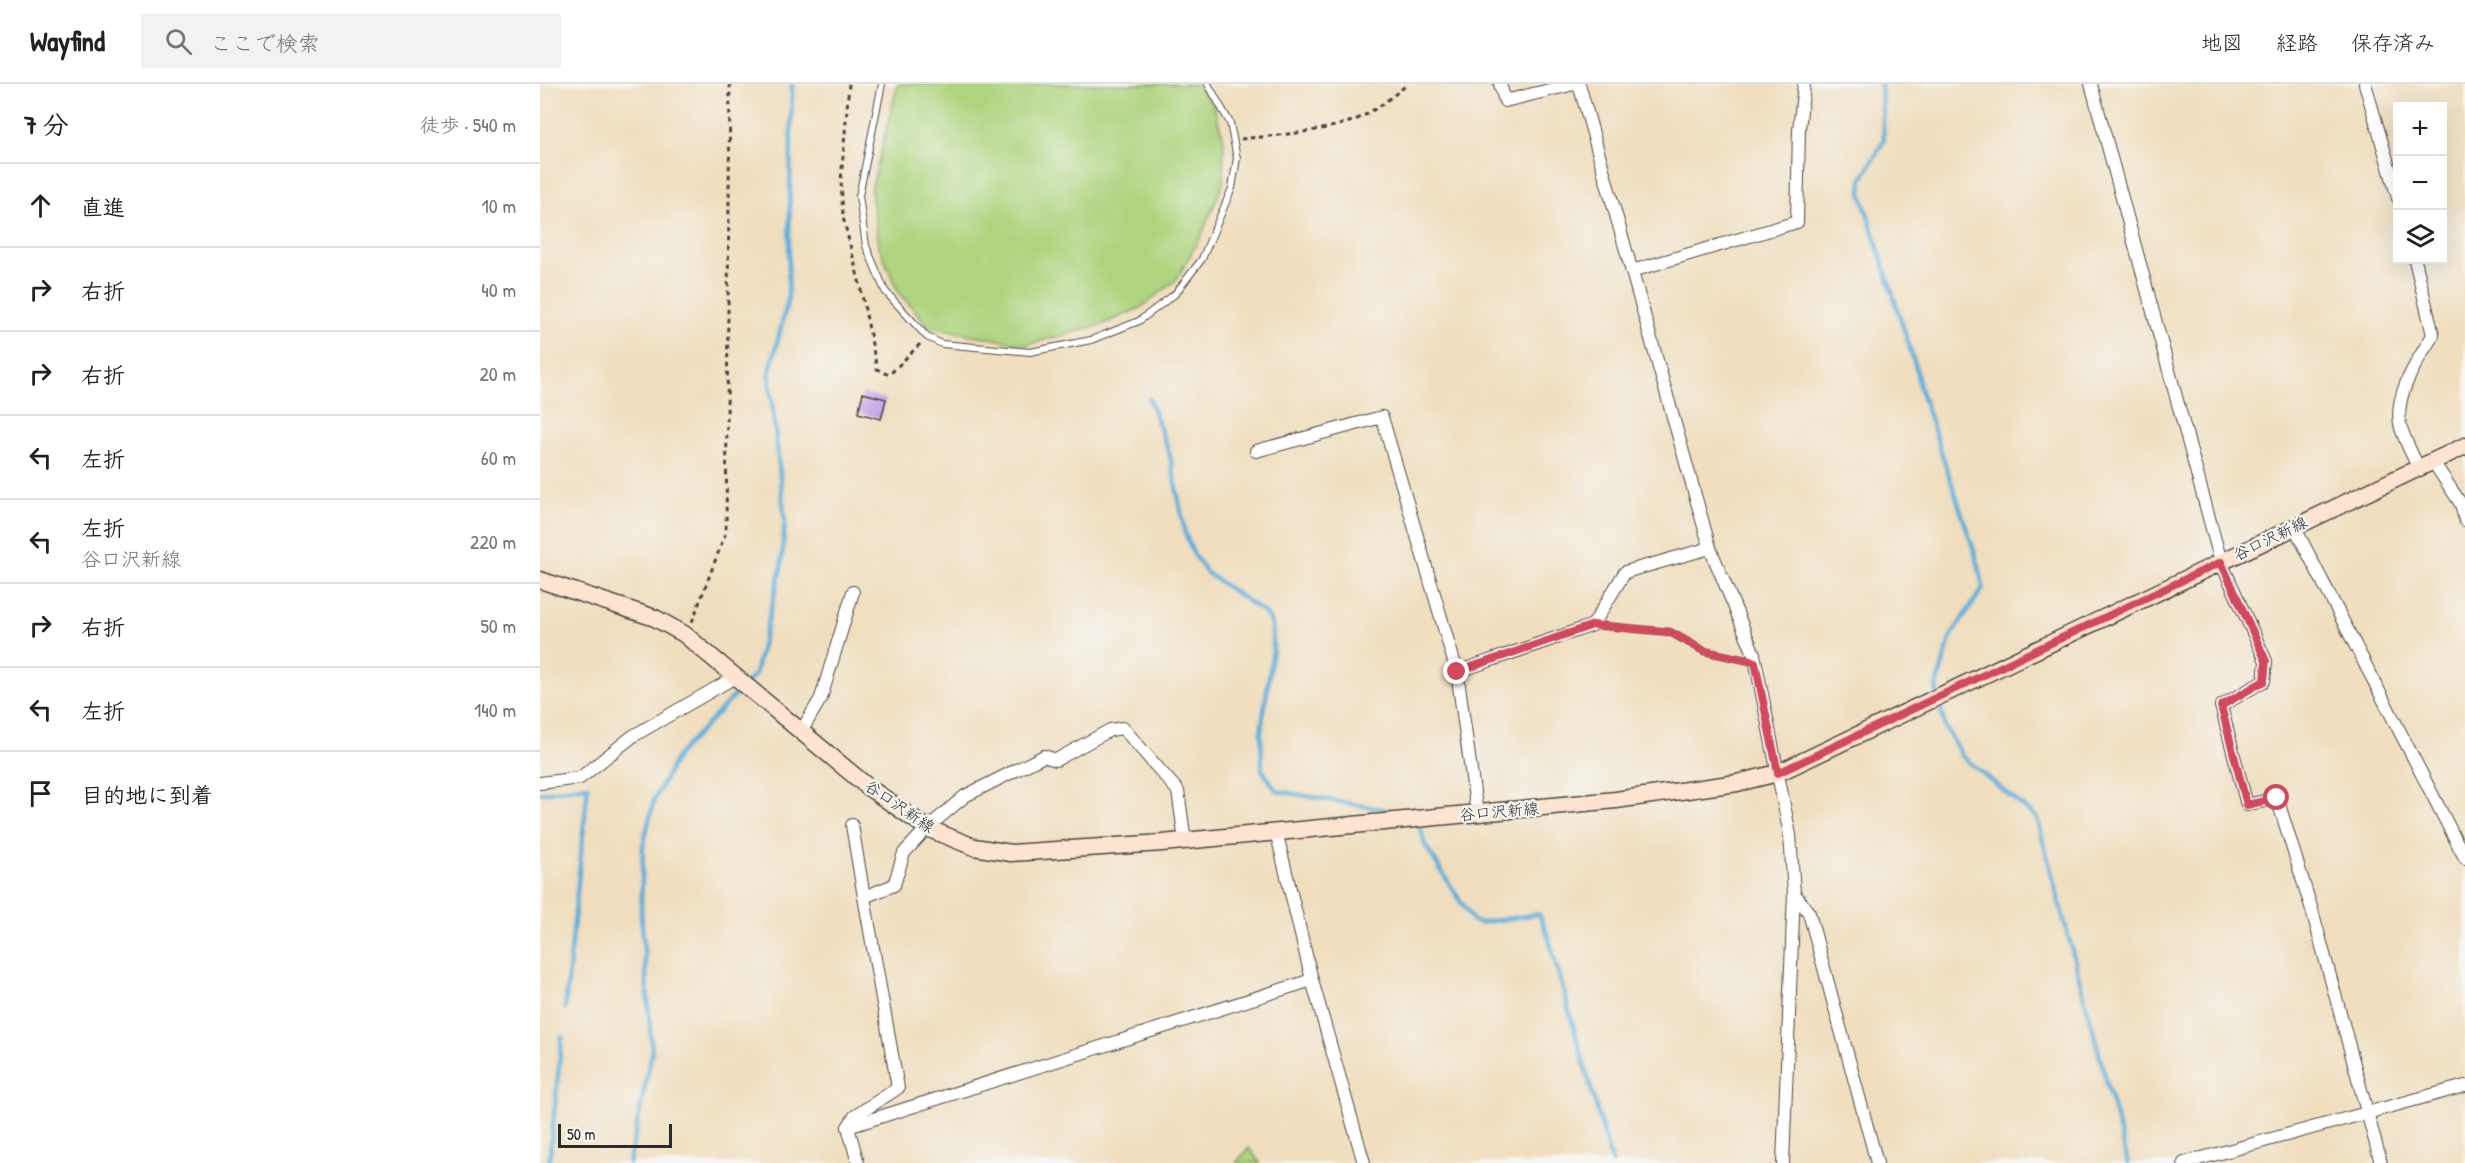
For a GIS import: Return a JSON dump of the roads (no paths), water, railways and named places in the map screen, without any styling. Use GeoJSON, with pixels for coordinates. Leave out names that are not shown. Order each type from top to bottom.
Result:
{"type":"FeatureCollection","features":[{"type":"Feature","properties":{"kind":"main road","name":"谷口沢新線"},"geometry":{"type":"LineString","coordinates":[[540,580],[656,618],[684,634],[868,787],[927,828],[974,847],[1011,853],[1185,841],[1616,800],[1737,783],[1778,773],[2465,446]]}},
{"type":"Feature","properties":{"kind":"street"},"geometry":{"type":"LineString","coordinates":[[1500,84],[1504,101],[1574,84]]}},
{"type":"Feature","properties":{"kind":"street"},"geometry":{"type":"LineString","coordinates":[[1579,84],[1710,548],[1755,662],[1790,835],[1794,893],[1783,1163]]}},
{"type":"Feature","properties":{"kind":"street"},"geometry":{"type":"LineString","coordinates":[[1632,271],[1797,222],[1799,129],[1804,84]]}},
{"type":"Feature","properties":{"kind":"street"},"geometry":{"type":"LineString","coordinates":[[2091,84],[2221,562],[2266,661],[2264,681],[2221,706],[2247,805],[2277,798],[2312,910],[2381,1163]]}},
{"type":"Feature","properties":{"kind":"street"},"geometry":{"type":"LineString","coordinates":[[2365,84],[2393,184]]}},
{"type":"Feature","properties":{"kind":"street"},"geometry":{"type":"LineString","coordinates":[[2416,264],[2433,335],[2410,376],[2400,407],[2400,426],[2425,464],[2461,504],[2465,520]]}},
{"type":"Feature","properties":{"kind":"street"},"geometry":{"type":"LineString","coordinates":[[1256,451],[1382,417],[1457,672],[1477,813]]}},
{"type":"Feature","properties":{"kind":"street"},"geometry":{"type":"LineString","coordinates":[[2294,526],[2465,858]]}},
{"type":"Feature","properties":{"kind":"street"},"geometry":{"type":"LineString","coordinates":[[1457,672],[1593,625],[1625,572],[1710,548]]}},
{"type":"Feature","properties":{"kind":"street"},"geometry":{"type":"LineString","coordinates":[[802,730],[821,698],[854,592]]}},
{"type":"Feature","properties":{"kind":"street"},"geometry":{"type":"LineString","coordinates":[[540,783],[580,778],[633,736],[737,676]]}},
{"type":"Feature","properties":{"kind":"street"},"geometry":{"type":"LineString","coordinates":[[864,897],[894,885],[904,854],[927,828],[975,791],[1044,756],[1056,760],[1110,730],[1123,728],[1178,791],[1185,841]]}},
{"type":"Feature","properties":{"kind":"street"},"geometry":{"type":"LineString","coordinates":[[848,1126],[855,1116],[898,1088],[852,825]]}},
{"type":"Feature","properties":{"kind":"street"},"geometry":{"type":"LineString","coordinates":[[1276,831],[1312,980],[1364,1163]]}},
{"type":"Feature","properties":{"kind":"street"},"geometry":{"type":"LineString","coordinates":[[1794,893],[1809,914],[1877,1163]]}},
{"type":"Feature","properties":{"kind":"street"},"geometry":{"type":"LineString","coordinates":[[848,1126],[1312,980]]}},
{"type":"Feature","properties":{"kind":"street"},"geometry":{"type":"LineString","coordinates":[[2184,1163],[2465,1086]]}},
{"type":"Feature","properties":{"kind":"street"},"geometry":{"type":"LineString","coordinates":[[848,1126],[858,1163]]}},
{"type":"Feature","properties":{"kind":"lane"},"geometry":{"type":"LineString","coordinates":[[882,84],[859,196],[866,246],[885,291],[927,337],[942,344],[1030,352],[1091,340],[1139,321],[1175,294],[1202,259],[1232,188],[1237,158],[1230,123],[1208,84]]}},
{"type":"Feature","properties":{"kind":"lane"},"geometry":{"type":"LineString","coordinates":[[1593,625],[1670,632],[1704,651],[1755,662]]}},
{"type":"Feature","properties":{"kind":"waterway"},"geometry":{"type":"LineString","coordinates":[[629,1163],[652,1052],[641,912],[643,846],[654,800],[677,756],[755,674],[781,568],[785,521],[769,375],[788,299],[792,84]]}},
{"type":"Feature","properties":{"kind":"waterway"},"geometry":{"type":"LineString","coordinates":[[1881,84],[1884,140],[1862,179],[1861,193],[1916,368],[1919,385],[1979,566],[1983,588],[1951,636],[1936,688],[1945,727],[1963,757],[2037,818],[2128,1163]]}},
{"type":"Feature","properties":{"kind":"waterway"},"geometry":{"type":"LineString","coordinates":[[1149,398],[1170,455],[1185,533],[1193,553],[1207,573],[1265,613],[1272,624],[1273,649],[1261,731],[1262,770],[1277,791],[1404,813]]}},
{"type":"Feature","properties":{"kind":"waterway"},"geometry":{"type":"LineString","coordinates":[[540,793],[588,786],[565,1008]]}},
{"type":"Feature","properties":{"kind":"waterway"},"geometry":{"type":"LineString","coordinates":[[1419,822],[1425,845],[1473,921],[1478,923],[1539,914],[1548,936],[1612,1163]]}},
{"type":"Feature","properties":{"kind":"waterway"},"geometry":{"type":"LineString","coordinates":[[549,1163],[562,1037]]}}]}
